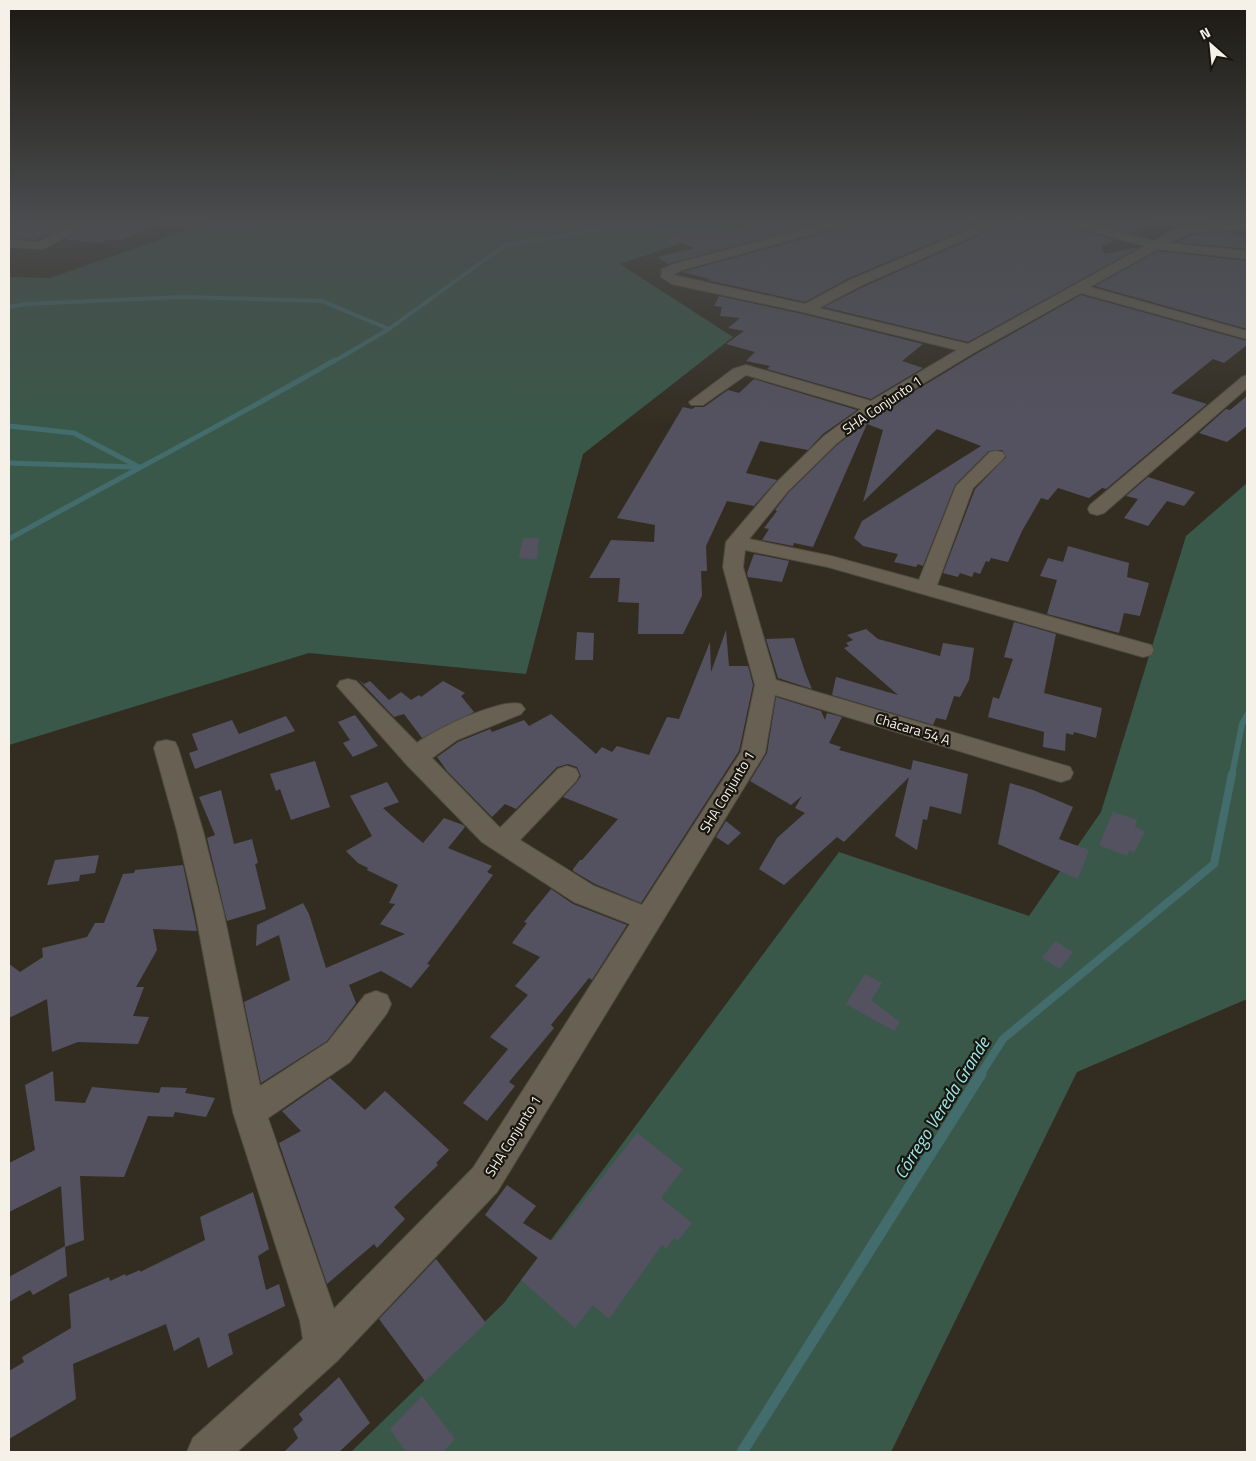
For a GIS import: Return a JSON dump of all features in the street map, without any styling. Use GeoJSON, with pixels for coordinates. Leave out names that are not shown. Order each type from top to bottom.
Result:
{"type":"FeatureCollection","features":[{"type":"Feature","properties":{"kind":"street"},"geometry":{"type":"LineString","coordinates":[[716,289],[806,308],[970,349]]}},
{"type":"Feature","properties":{"kind":"street"},"geometry":{"type":"LineString","coordinates":[[806,308],[841,289]]}},
{"type":"Feature","properties":{"kind":"street","name":"SHA Conjunto 1"},"geometry":{"type":"LineString","coordinates":[[207,1452],[323,1347],[486,1180],[753,753],[766,685],[733,567],[736,542],[782,487],[802,467],[830,440],[873,407],[970,349],[1078,289]]}},
{"type":"Feature","properties":{"kind":"street"},"geometry":{"type":"LineString","coordinates":[[1084,289],[1247,335]]}},
{"type":"Feature","properties":{"kind":"street"},"geometry":{"type":"LineString","coordinates":[[696,402],[738,372],[746,370],[873,407]]}},
{"type":"Feature","properties":{"kind":"street"},"geometry":{"type":"LineString","coordinates":[[1097,509],[1184,437],[1247,380]]}},
{"type":"Feature","properties":{"kind":"street"},"geometry":{"type":"LineString","coordinates":[[926,588],[965,486],[996,456]]}},
{"type":"Feature","properties":{"kind":"street"},"geometry":{"type":"LineString","coordinates":[[736,542],[832,562],[1144,650]]}},
{"type":"Feature","properties":{"kind":"street","name":"Chácara 54 A"},"geometry":{"type":"LineString","coordinates":[[766,685],[1061,774]]}},
{"type":"Feature","properties":{"kind":"street"},"geometry":{"type":"LineString","coordinates":[[348,686],[491,835],[584,894],[649,920]]}},
{"type":"Feature","properties":{"kind":"street"},"geometry":{"type":"LineString","coordinates":[[416,758],[426,747],[447,734],[513,709]]}},
{"type":"Feature","properties":{"kind":"street"},"geometry":{"type":"LineString","coordinates":[[166,748],[190,831],[209,910],[249,1112],[319,1321],[323,1347]]}},
{"type":"Feature","properties":{"kind":"street"},"geometry":{"type":"LineString","coordinates":[[502,843],[567,775]]}},
{"type":"Feature","properties":{"kind":"street"},"geometry":{"type":"LineString","coordinates":[[249,1112],[339,1052],[376,1004]]}},
{"type":"Feature","properties":{"kind":"green space"},"geometry":{"type":"Polygon","coordinates":[[[9,289],[659,289],[733,337],[583,454],[526,674],[309,653],[9,745],[9,289]]]}},
{"type":"Feature","properties":{"kind":"green space"},"geometry":{"type":"Polygon","coordinates":[[[1247,483],[1247,999],[1077,1072],[891,1452],[351,1452],[504,1303],[839,852],[1029,916],[1101,812],[1186,536],[1247,483]]]}},
{"type":"Feature","properties":{"kind":"building"},"geometry":{"type":"Polygon","coordinates":[[[748,289],[829,289],[805,302],[748,289]]]}},
{"type":"Feature","properties":{"kind":"building"},"geometry":{"type":"Polygon","coordinates":[[[859,289],[1064,289],[968,342],[824,307],[859,289]]]}},
{"type":"Feature","properties":{"kind":"building"},"geometry":{"type":"Polygon","coordinates":[[[1106,289],[1247,289],[1247,329],[1106,289]]]}},
{"type":"Feature","properties":{"kind":"building"},"geometry":{"type":"Polygon","coordinates":[[[1081,295],[1247,341],[1247,345],[1224,363],[1213,359],[1171,393],[1207,404],[1106,489],[1102,488],[1089,498],[1058,488],[1048,500],[1041,498],[1022,531],[1008,562],[991,558],[989,562],[986,561],[980,574],[974,572],[972,577],[960,573],[958,577],[943,573],[975,489],[1006,457],[1002,450],[989,451],[955,485],[923,566],[918,564],[916,567],[894,562],[898,554],[863,546],[854,538],[862,521],[981,446],[937,429],[863,502],[883,430],[867,424],[813,547],[794,543],[793,546],[762,540],[769,529],[764,528],[789,492],[837,445],[880,412],[976,354],[1081,295]]]}},
{"type":"Feature","properties":{"kind":"building"},"geometry":{"type":"Polygon","coordinates":[[[719,296],[807,315],[923,344],[902,361],[923,368],[871,399],[767,369],[770,366],[746,361],[755,352],[726,344],[744,331],[728,328],[740,318],[720,316],[722,307],[714,306],[719,296]]]}},
{"type":"Feature","properties":{"kind":"building"},"geometry":{"type":"Polygon","coordinates":[[[754,379],[857,410],[823,434],[808,450],[760,441],[746,473],[777,480],[754,506],[727,501],[706,546],[707,571],[701,571],[702,596],[683,634],[638,634],[639,603],[618,602],[620,578],[589,578],[611,540],[654,542],[655,525],[617,518],[683,407],[692,409],[704,407],[728,390],[739,393],[754,379]]]}},
{"type":"Feature","properties":{"kind":"building"},"geometry":{"type":"Polygon","coordinates":[[[1247,396],[1247,426],[1227,442],[1199,433],[1226,409],[1230,410],[1247,396]]]}},
{"type":"Feature","properties":{"kind":"building"},"geometry":{"type":"Polygon","coordinates":[[[1148,477],[1195,492],[1184,506],[1167,501],[1148,526],[1124,518],[1138,499],[1126,496],[1148,477]]]}},
{"type":"Feature","properties":{"kind":"building"},"geometry":{"type":"Polygon","coordinates":[[[523,538],[539,538],[537,559],[519,558],[523,538]]]}},
{"type":"Feature","properties":{"kind":"building"},"geometry":{"type":"Polygon","coordinates":[[[1068,546],[1129,563],[1127,577],[1149,583],[1140,616],[1124,613],[1119,633],[1047,614],[1057,580],[1040,576],[1048,558],[1063,562],[1068,546]]]}},
{"type":"Feature","properties":{"kind":"building"},"geometry":{"type":"Polygon","coordinates":[[[754,554],[789,561],[782,582],[748,577],[747,573],[754,554]]]}},
{"type":"Feature","properties":{"kind":"building"},"geometry":{"type":"Polygon","coordinates":[[[1014,622],[1056,634],[1044,693],[1102,708],[1096,738],[1074,732],[1073,735],[1066,733],[1065,751],[1043,747],[1044,732],[988,717],[993,697],[999,699],[1013,659],[1004,657],[1014,622]]]}},
{"type":"Feature","properties":{"kind":"building"},"geometry":{"type":"Polygon","coordinates":[[[866,629],[878,639],[940,656],[943,643],[974,648],[969,680],[960,697],[954,696],[946,720],[936,718],[933,725],[832,695],[836,677],[898,695],[844,648],[849,646],[846,643],[853,640],[847,635],[866,629]]]}},
{"type":"Feature","properties":{"kind":"building"},"geometry":{"type":"Polygon","coordinates":[[[726,630],[729,666],[748,666],[753,685],[739,751],[641,903],[595,884],[573,871],[580,860],[618,819],[563,797],[581,776],[577,767],[568,764],[557,767],[516,809],[505,804],[492,817],[447,771],[437,757],[458,742],[490,729],[492,732],[524,720],[529,726],[551,714],[596,754],[602,747],[612,752],[617,746],[649,755],[667,717],[679,719],[710,642],[711,672],[726,630]]]}},
{"type":"Feature","properties":{"kind":"building"},"geometry":{"type":"Polygon","coordinates":[[[577,632],[594,633],[593,660],[575,660],[577,632]]]}},
{"type":"Feature","properties":{"kind":"building"},"geometry":{"type":"Polygon","coordinates":[[[794,638],[812,689],[778,678],[766,639],[794,638]]]}},
{"type":"Feature","properties":{"kind":"building"},"geometry":{"type":"Polygon","coordinates":[[[358,679],[364,684],[370,681],[389,700],[401,692],[411,700],[419,695],[421,697],[443,681],[465,693],[461,696],[474,712],[422,738],[404,714],[394,717],[358,679]]]}},
{"type":"Feature","properties":{"kind":"building"},"geometry":{"type":"Polygon","coordinates":[[[776,697],[821,711],[825,720],[827,713],[842,717],[829,743],[841,747],[839,750],[911,770],[913,760],[968,774],[961,814],[930,806],[927,820],[923,819],[917,850],[895,836],[909,777],[844,842],[837,837],[784,885],[759,869],[777,838],[805,813],[795,808],[802,796],[791,805],[750,781],[767,753],[776,697]]]}},
{"type":"Feature","properties":{"kind":"building"},"geometry":{"type":"Polygon","coordinates":[[[355,715],[378,746],[353,757],[343,743],[350,740],[338,722],[355,715]]]}},
{"type":"Feature","properties":{"kind":"building"},"geometry":{"type":"Polygon","coordinates":[[[286,716],[295,731],[195,769],[189,753],[198,750],[192,734],[232,720],[239,734],[286,716]]]}},
{"type":"Feature","properties":{"kind":"building"},"geometry":{"type":"Polygon","coordinates":[[[315,761],[330,807],[291,820],[280,789],[276,791],[270,774],[315,761]]]}},
{"type":"Feature","properties":{"kind":"building"},"geometry":{"type":"Polygon","coordinates":[[[387,782],[399,802],[383,808],[404,827],[423,843],[444,818],[463,825],[465,827],[448,848],[492,866],[487,872],[493,875],[427,964],[430,965],[411,988],[381,971],[349,985],[356,1003],[327,1041],[261,1083],[244,1002],[290,980],[279,935],[256,946],[257,925],[303,903],[309,914],[326,968],[405,934],[380,924],[395,904],[389,903],[398,885],[367,870],[368,868],[358,863],[346,851],[372,836],[350,796],[387,782]]]}},
{"type":"Feature","properties":{"kind":"building"},"geometry":{"type":"Polygon","coordinates":[[[1010,783],[1033,790],[1073,807],[1059,839],[1089,850],[1078,879],[998,844],[1010,783]]]}},
{"type":"Feature","properties":{"kind":"building"},"geometry":{"type":"Polygon","coordinates":[[[221,790],[234,844],[252,839],[258,863],[255,864],[266,909],[227,921],[207,838],[215,835],[199,797],[221,790]]]}},
{"type":"Feature","properties":{"kind":"building"},"geometry":{"type":"Polygon","coordinates":[[[1113,812],[1137,820],[1135,827],[1145,831],[1134,853],[1129,850],[1127,856],[1099,845],[1113,812]]]}},
{"type":"Feature","properties":{"kind":"building"},"geometry":{"type":"Polygon","coordinates":[[[726,821],[741,833],[728,845],[716,837],[726,821]]]}},
{"type":"Feature","properties":{"kind":"building"},"geometry":{"type":"Polygon","coordinates":[[[99,855],[95,873],[80,875],[79,881],[47,885],[55,860],[99,855]]]}},
{"type":"Feature","properties":{"kind":"building"},"geometry":{"type":"Polygon","coordinates":[[[183,865],[197,931],[153,929],[157,950],[136,987],[144,987],[133,1016],[149,1017],[138,1044],[78,1042],[52,1052],[47,999],[9,1018],[9,964],[20,972],[43,957],[42,948],[87,937],[95,923],[104,923],[123,874],[134,873],[135,870],[183,865]]]}},
{"type":"Feature","properties":{"kind":"building"},"geometry":{"type":"Polygon","coordinates":[[[551,889],[573,904],[627,925],[592,980],[589,978],[551,1025],[554,1028],[509,1082],[515,1086],[487,1121],[463,1103],[508,1049],[490,1037],[528,995],[515,986],[540,957],[512,943],[527,923],[524,922],[551,889]]]}},
{"type":"Feature","properties":{"kind":"building"},"geometry":{"type":"Polygon","coordinates":[[[1055,941],[1073,952],[1060,969],[1042,958],[1055,941]]]}},
{"type":"Feature","properties":{"kind":"building"},"geometry":{"type":"Polygon","coordinates":[[[865,974],[882,983],[871,1000],[900,1022],[894,1031],[846,1004],[865,974]]]}},
{"type":"Feature","properties":{"kind":"building"},"geometry":{"type":"Polygon","coordinates":[[[53,1071],[55,1101],[85,1103],[92,1087],[159,1093],[161,1087],[187,1088],[185,1093],[215,1098],[206,1117],[175,1112],[173,1117],[148,1116],[124,1177],[80,1176],[84,1240],[65,1247],[67,1276],[33,1295],[30,1290],[9,1302],[9,1277],[65,1246],[61,1186],[9,1212],[9,1163],[35,1150],[25,1085],[53,1071]]]}},
{"type":"Feature","properties":{"kind":"building"},"geometry":{"type":"Polygon","coordinates":[[[330,1078],[365,1110],[385,1091],[449,1150],[436,1163],[438,1165],[394,1207],[405,1219],[377,1248],[374,1244],[327,1284],[279,1143],[301,1131],[282,1111],[330,1078]]]}},
{"type":"Feature","properties":{"kind":"building"},"geometry":{"type":"Polygon","coordinates":[[[637,1133],[683,1169],[661,1198],[692,1223],[678,1241],[674,1238],[666,1249],[662,1245],[609,1319],[593,1305],[575,1328],[521,1280],[538,1258],[485,1215],[507,1185],[536,1206],[523,1223],[552,1241],[637,1133]]]}},
{"type":"Feature","properties":{"kind":"building"},"geometry":{"type":"Polygon","coordinates":[[[253,1192],[269,1249],[258,1256],[266,1290],[279,1284],[285,1306],[228,1334],[233,1354],[208,1368],[199,1337],[174,1351],[166,1324],[73,1364],[76,1399],[9,1439],[9,1371],[24,1362],[22,1357],[71,1328],[69,1294],[109,1277],[110,1281],[125,1274],[126,1276],[140,1270],[140,1272],[205,1240],[200,1217],[253,1192]]]}},
{"type":"Feature","properties":{"kind":"building"},"geometry":{"type":"Polygon","coordinates":[[[436,1259],[486,1323],[425,1381],[379,1319],[436,1259]]]}},
{"type":"Feature","properties":{"kind":"building"},"geometry":{"type":"Polygon","coordinates":[[[339,1377],[370,1423],[339,1452],[284,1452],[298,1438],[293,1429],[303,1420],[299,1414],[339,1377]]]}},
{"type":"Feature","properties":{"kind":"building"},"geometry":{"type":"Polygon","coordinates":[[[422,1396],[455,1439],[443,1452],[406,1452],[390,1429],[422,1396]]]}},
{"type":"Feature","properties":{"kind":"waterway"},"geometry":{"type":"LineString","coordinates":[[389,329],[444,289]]}},
{"type":"Feature","properties":{"kind":"waterway"},"geometry":{"type":"LineString","coordinates":[[9,307],[26,304],[182,297],[322,301],[389,329]]}},
{"type":"Feature","properties":{"kind":"waterway"},"geometry":{"type":"LineString","coordinates":[[333,362],[389,329]]}},
{"type":"Feature","properties":{"kind":"waterway"},"geometry":{"type":"LineString","coordinates":[[9,539],[335,360]]}},
{"type":"Feature","properties":{"kind":"waterway"},"geometry":{"type":"LineString","coordinates":[[9,426],[74,433],[139,467]]}},
{"type":"Feature","properties":{"kind":"waterway"},"geometry":{"type":"LineString","coordinates":[[9,463],[136,467]]}},
{"type":"Feature","properties":{"kind":"waterway","name":"Córrego Vereda Grande"},"geometry":{"type":"LineString","coordinates":[[1232,775],[1242,724],[1247,715]]}},
{"type":"Feature","properties":{"kind":"waterway","name":"Córrego Vereda Grande"},"geometry":{"type":"LineString","coordinates":[[980,1075],[1003,1039],[1214,864],[1232,774]]}},
{"type":"Feature","properties":{"kind":"waterway","name":"Córrego Vereda Grande"},"geometry":{"type":"LineString","coordinates":[[742,1452],[981,1074]]}}]}
